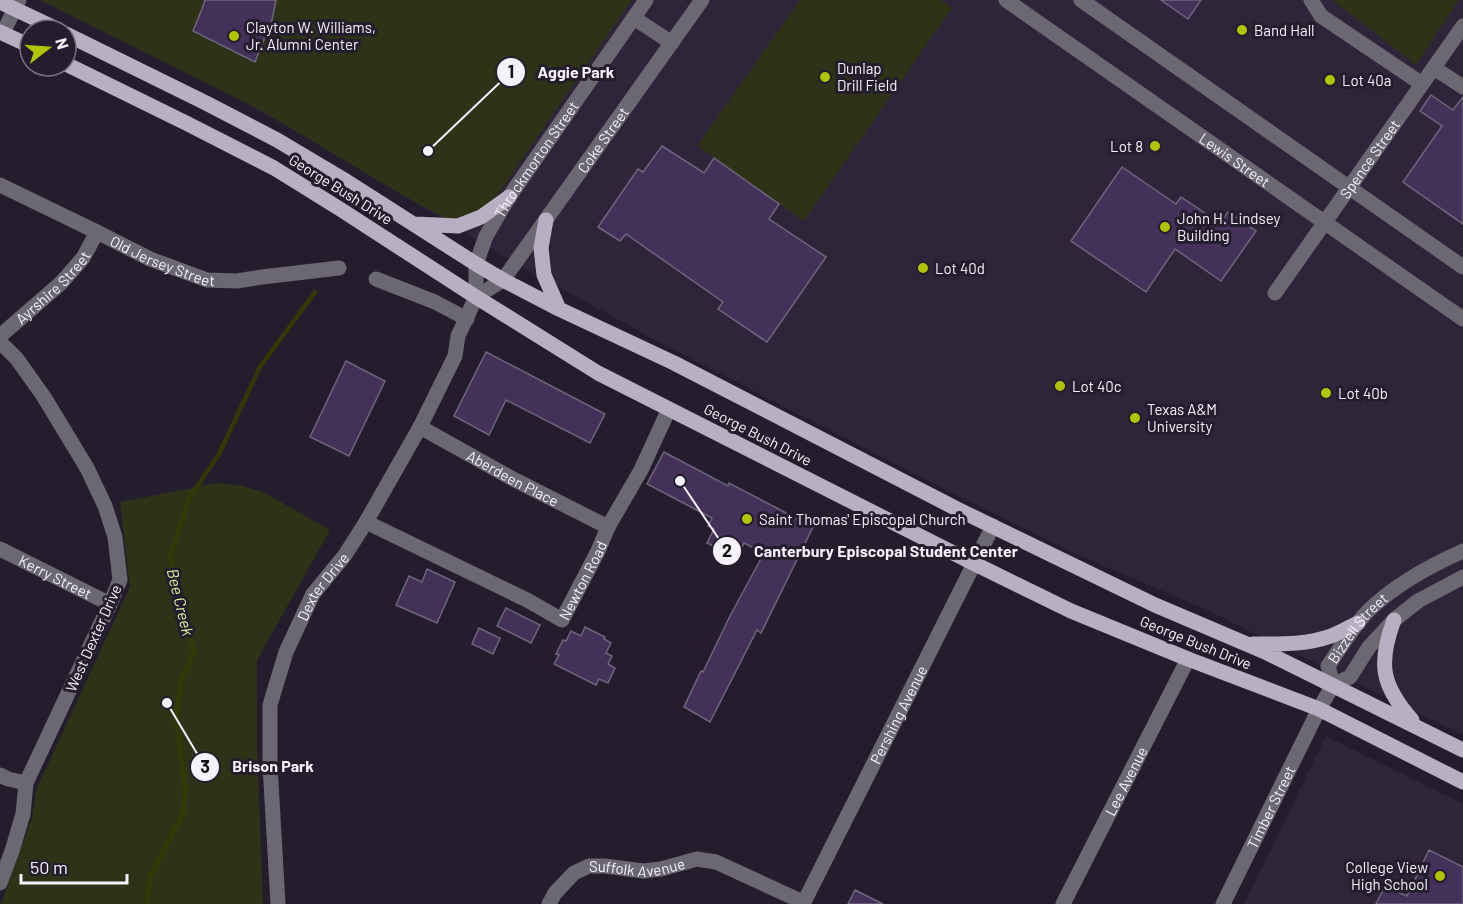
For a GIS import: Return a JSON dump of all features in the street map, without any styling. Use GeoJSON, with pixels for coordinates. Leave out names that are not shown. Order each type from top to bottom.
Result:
{"type":"FeatureCollection","features":[{"type":"Feature","properties":{"kind":"main road"},"geometry":{"type":"LineString","coordinates":[[11,4],[37,18]]}},
{"type":"Feature","properties":{"kind":"main road"},"geometry":{"type":"LineString","coordinates":[[2,33],[18,40]]}},
{"type":"Feature","properties":{"kind":"main road","name":"George Bush Drive"},"geometry":{"type":"LineString","coordinates":[[78,40],[277,140],[476,264],[559,309],[674,363],[993,526],[1155,605],[1312,674],[1463,750]]}},
{"type":"Feature","properties":{"kind":"main road","name":"George Bush Drive"},"geometry":{"type":"LineString","coordinates":[[78,70],[274,168],[598,373],[669,410],[1071,611],[1319,709],[1463,782]]}},
{"type":"Feature","properties":{"kind":"main road"},"geometry":{"type":"LineString","coordinates":[[413,224],[458,226],[482,217],[509,197]]}},
{"type":"Feature","properties":{"kind":"main road"},"geometry":{"type":"LineString","coordinates":[[546,220],[542,248],[544,275],[559,309]]}},
{"type":"Feature","properties":{"kind":"main road"},"geometry":{"type":"LineString","coordinates":[[1394,620],[1384,657],[1386,679],[1397,703],[1418,727]]}},
{"type":"Feature","properties":{"kind":"main road"},"geometry":{"type":"LineString","coordinates":[[1247,644],[1292,644],[1309,641],[1331,636],[1358,623]]}},
{"type":"Feature","properties":{"kind":"street","name":"Throckmorton Street"},"geometry":{"type":"LineString","coordinates":[[476,297],[476,264],[486,236],[509,197],[646,0]]}},
{"type":"Feature","properties":{"kind":"street","name":"Coke Street"},"geometry":{"type":"LineString","coordinates":[[503,280],[702,0]]}},
{"type":"Feature","properties":{"kind":"street","name":"Lewis Street"},"geometry":{"type":"LineString","coordinates":[[1006,0],[1463,319]]}},
{"type":"Feature","properties":{"kind":"street"},"geometry":{"type":"LineString","coordinates":[[1081,0],[1463,267]]}},
{"type":"Feature","properties":{"kind":"street"},"geometry":{"type":"LineString","coordinates":[[1311,0],[1321,16],[1422,84]]}},
{"type":"Feature","properties":{"kind":"street"},"geometry":{"type":"LineString","coordinates":[[2,33],[11,4]]}},
{"type":"Feature","properties":{"kind":"street"},"geometry":{"type":"LineString","coordinates":[[634,18],[672,43]]}},
{"type":"Feature","properties":{"kind":"street","name":"Spence Street"},"geometry":{"type":"LineString","coordinates":[[1275,293],[1463,26]]}},
{"type":"Feature","properties":{"kind":"street"},"geometry":{"type":"LineString","coordinates":[[1434,68],[1463,87]]}},
{"type":"Feature","properties":{"kind":"street","name":"Old Jersey Street"},"geometry":{"type":"LineString","coordinates":[[0,185],[150,259],[207,280],[237,281],[339,268]]}},
{"type":"Feature","properties":{"kind":"street","name":"Ayrshire Street"},"geometry":{"type":"LineString","coordinates":[[0,336],[61,283],[83,258],[97,231]]}},
{"type":"Feature","properties":{"kind":"street"},"geometry":{"type":"LineString","coordinates":[[376,279],[435,302],[467,319]]}},
{"type":"Feature","properties":{"kind":"street"},"geometry":{"type":"LineString","coordinates":[[476,297],[503,280]]}},
{"type":"Feature","properties":{"kind":"street","name":"Dexter Drive"},"geometry":{"type":"LineString","coordinates":[[278,904],[270,765],[270,705],[286,652],[313,594],[345,555],[420,427],[455,356],[458,336],[476,297]]}},
{"type":"Feature","properties":{"kind":"street","name":"West Dexter Drive"},"geometry":{"type":"LineString","coordinates":[[0,342],[17,359],[44,397],[87,468],[105,506],[115,537],[120,580],[26,783],[22,814],[0,883]]}},
{"type":"Feature","properties":{"kind":"street","name":"Newton Road"},"geometry":{"type":"LineString","coordinates":[[366,522],[527,600],[562,620],[608,527],[641,470],[669,410]]}},
{"type":"Feature","properties":{"kind":"street","name":"Aberdeen Place"},"geometry":{"type":"LineString","coordinates":[[420,427],[513,479],[608,527]]}},
{"type":"Feature","properties":{"kind":"street","name":"Pershing Avenue"},"geometry":{"type":"LineString","coordinates":[[803,903],[993,526]]}},
{"type":"Feature","properties":{"kind":"street","name":"Kerry Street"},"geometry":{"type":"LineString","coordinates":[[0,549],[110,604]]}},
{"type":"Feature","properties":{"kind":"street","name":"Bizzell Street"},"geometry":{"type":"LineString","coordinates":[[1463,551],[1411,578],[1369,611],[1328,666],[1333,685],[1350,677],[1369,647],[1394,620],[1418,601],[1463,577]]}},
{"type":"Feature","properties":{"kind":"street","name":"Lee Avenue"},"geometry":{"type":"LineString","coordinates":[[1064,904],[1188,659]]}},
{"type":"Feature","properties":{"kind":"street","name":"Timber Street"},"geometry":{"type":"LineString","coordinates":[[1223,904],[1333,685]]}},
{"type":"Feature","properties":{"kind":"street"},"geometry":{"type":"LineString","coordinates":[[0,775],[26,783]]}},
{"type":"Feature","properties":{"kind":"street","name":"Suffolk Avenue"},"geometry":{"type":"LineString","coordinates":[[549,904],[555,893],[574,873],[589,866],[643,871],[661,869],[697,859],[716,862],[803,903]]}},
{"type":"Feature","properties":{"kind":"shaded area","name":"Texas A&M University"},"geometry":{"type":"Polygon","coordinates":[[[38,0],[1463,0],[1463,735],[1207,610],[1078,555],[940,487],[672,349],[522,267],[298,132],[38,0]]]}},
{"type":"Feature","properties":{"kind":"shaded area"},"geometry":{"type":"Polygon","coordinates":[[[1326,736],[1463,804],[1463,904],[1244,904],[1326,736]]]}},
{"type":"Feature","properties":{"kind":"green space"},"geometry":{"type":"Polygon","coordinates":[[[41,0],[632,0],[488,206],[452,222],[397,192],[262,111],[41,0]]]}},
{"type":"Feature","properties":{"kind":"green space","name":"Dunlap Drill Field"},"geometry":{"type":"Polygon","coordinates":[[[800,0],[941,0],[952,8],[804,221],[697,146],[800,0]]]}},
{"type":"Feature","properties":{"kind":"green space"},"geometry":{"type":"Polygon","coordinates":[[[1332,0],[1459,0],[1416,65],[1332,0]]]}},
{"type":"Feature","properties":{"kind":"green space"},"geometry":{"type":"Polygon","coordinates":[[[217,483],[243,486],[263,492],[330,530],[257,660],[257,746],[263,904],[1,904],[32,818],[36,790],[130,587],[120,502],[217,483]]]}},
{"type":"Feature","properties":{"kind":"building","name":"Clayton W. Williams, Jr. Alumni Center"},"geometry":{"type":"Polygon","coordinates":[[[205,0],[276,0],[272,20],[255,62],[193,31],[205,0]]]}},
{"type":"Feature","properties":{"kind":"building"},"geometry":{"type":"Polygon","coordinates":[[[1161,0],[1201,0],[1188,19],[1161,0]]]}},
{"type":"Feature","properties":{"kind":"building"},"geometry":{"type":"Polygon","coordinates":[[[1431,95],[1453,110],[1463,97],[1463,224],[1403,182],[1442,126],[1420,111],[1431,95]]]}},
{"type":"Feature","properties":{"kind":"building"},"geometry":{"type":"Polygon","coordinates":[[[662,146],[704,173],[714,158],[779,204],[769,219],[826,257],[767,342],[718,309],[723,302],[626,234],[620,241],[598,227],[638,169],[643,172],[662,146]]]}},
{"type":"Feature","properties":{"kind":"building","name":"John H. Lindsey Building"},"geometry":{"type":"Polygon","coordinates":[[[1122,167],[1176,204],[1181,197],[1220,223],[1228,212],[1256,231],[1221,281],[1175,249],[1146,292],[1071,241],[1122,167]]]}},
{"type":"Feature","properties":{"kind":"building"},"geometry":{"type":"Polygon","coordinates":[[[486,352],[605,414],[590,443],[506,400],[489,435],[454,416],[486,352]]]}},
{"type":"Feature","properties":{"kind":"building"},"geometry":{"type":"Polygon","coordinates":[[[346,361],[385,381],[349,456],[310,437],[346,361]]]}},
{"type":"Feature","properties":{"kind":"building"},"geometry":{"type":"Polygon","coordinates":[[[664,452],[813,527],[761,633],[757,630],[710,722],[684,707],[764,553],[744,543],[741,549],[731,544],[727,553],[707,543],[714,529],[708,526],[712,518],[647,484],[664,452]]]}},
{"type":"Feature","properties":{"kind":"building"},"geometry":{"type":"Polygon","coordinates":[[[427,569],[455,582],[437,623],[396,605],[409,576],[422,582],[427,569]]]}},
{"type":"Feature","properties":{"kind":"building"},"geometry":{"type":"Polygon","coordinates":[[[506,608],[540,625],[531,643],[497,626],[506,608]]]}},
{"type":"Feature","properties":{"kind":"building"},"geometry":{"type":"Polygon","coordinates":[[[585,627],[605,637],[604,639],[611,643],[606,653],[612,656],[608,664],[615,668],[608,683],[599,679],[596,685],[554,664],[563,640],[566,641],[571,631],[581,636],[585,627]]]}},
{"type":"Feature","properties":{"kind":"building"},"geometry":{"type":"Polygon","coordinates":[[[479,628],[500,638],[493,654],[472,644],[479,628]]]}},
{"type":"Feature","properties":{"kind":"building","name":"College View High School"},"geometry":{"type":"Polygon","coordinates":[[[1429,850],[1463,867],[1463,904],[1376,904],[1385,886],[1407,896],[1429,850]]]}},
{"type":"Feature","properties":{"kind":"building"},"geometry":{"type":"Polygon","coordinates":[[[855,890],[883,904],[848,904],[855,890]]]}},
{"type":"Feature","properties":{"kind":"waterway","name":"Bee Creek"},"geometry":{"type":"LineString","coordinates":[[147,904],[150,877],[184,812],[185,787],[176,718],[181,682],[194,651],[170,557],[190,497],[219,454],[260,367],[315,292]]}},
{"type":"Feature","properties":{"kind":"place","name":"Band Hall"},"geometry":{"type":"Point","coordinates":[1242,30]}},
{"type":"Feature","properties":{"kind":"place","name":"Clayton W. Williams, Jr. Alumni Center"},"geometry":{"type":"Point","coordinates":[234,36]}},
{"type":"Feature","properties":{"kind":"place","name":"Dunlap Drill Field"},"geometry":{"type":"Point","coordinates":[825,77]}},
{"type":"Feature","properties":{"kind":"place","name":"Lot 40a"},"geometry":{"type":"Point","coordinates":[1330,80]}},
{"type":"Feature","properties":{"kind":"place","name":"Lot 8"},"geometry":{"type":"Point","coordinates":[1155,146]}},
{"type":"Feature","properties":{"kind":"place","name":"Aggie Park"},"geometry":{"type":"Point","coordinates":[428,151]}},
{"type":"Feature","properties":{"kind":"place","name":"John H. Lindsey Building"},"geometry":{"type":"Point","coordinates":[1165,227]}},
{"type":"Feature","properties":{"kind":"place","name":"Lot 40d"},"geometry":{"type":"Point","coordinates":[923,268]}},
{"type":"Feature","properties":{"kind":"place","name":"Lot 40c"},"geometry":{"type":"Point","coordinates":[1060,386]}},
{"type":"Feature","properties":{"kind":"place","name":"Lot 40b"},"geometry":{"type":"Point","coordinates":[1326,393]}},
{"type":"Feature","properties":{"kind":"place","name":"Texas A&M University"},"geometry":{"type":"Point","coordinates":[1135,418]}},
{"type":"Feature","properties":{"kind":"place","name":"Canterbury Episcopal Student Center"},"geometry":{"type":"Point","coordinates":[680,481]}},
{"type":"Feature","properties":{"kind":"place","name":"Saint Thomas' Episcopal Church"},"geometry":{"type":"Point","coordinates":[747,519]}},
{"type":"Feature","properties":{"kind":"place","name":"Brison Park"},"geometry":{"type":"Point","coordinates":[167,703]}},
{"type":"Feature","properties":{"kind":"place","name":"College View High School"},"geometry":{"type":"Point","coordinates":[1440,876]}}]}
